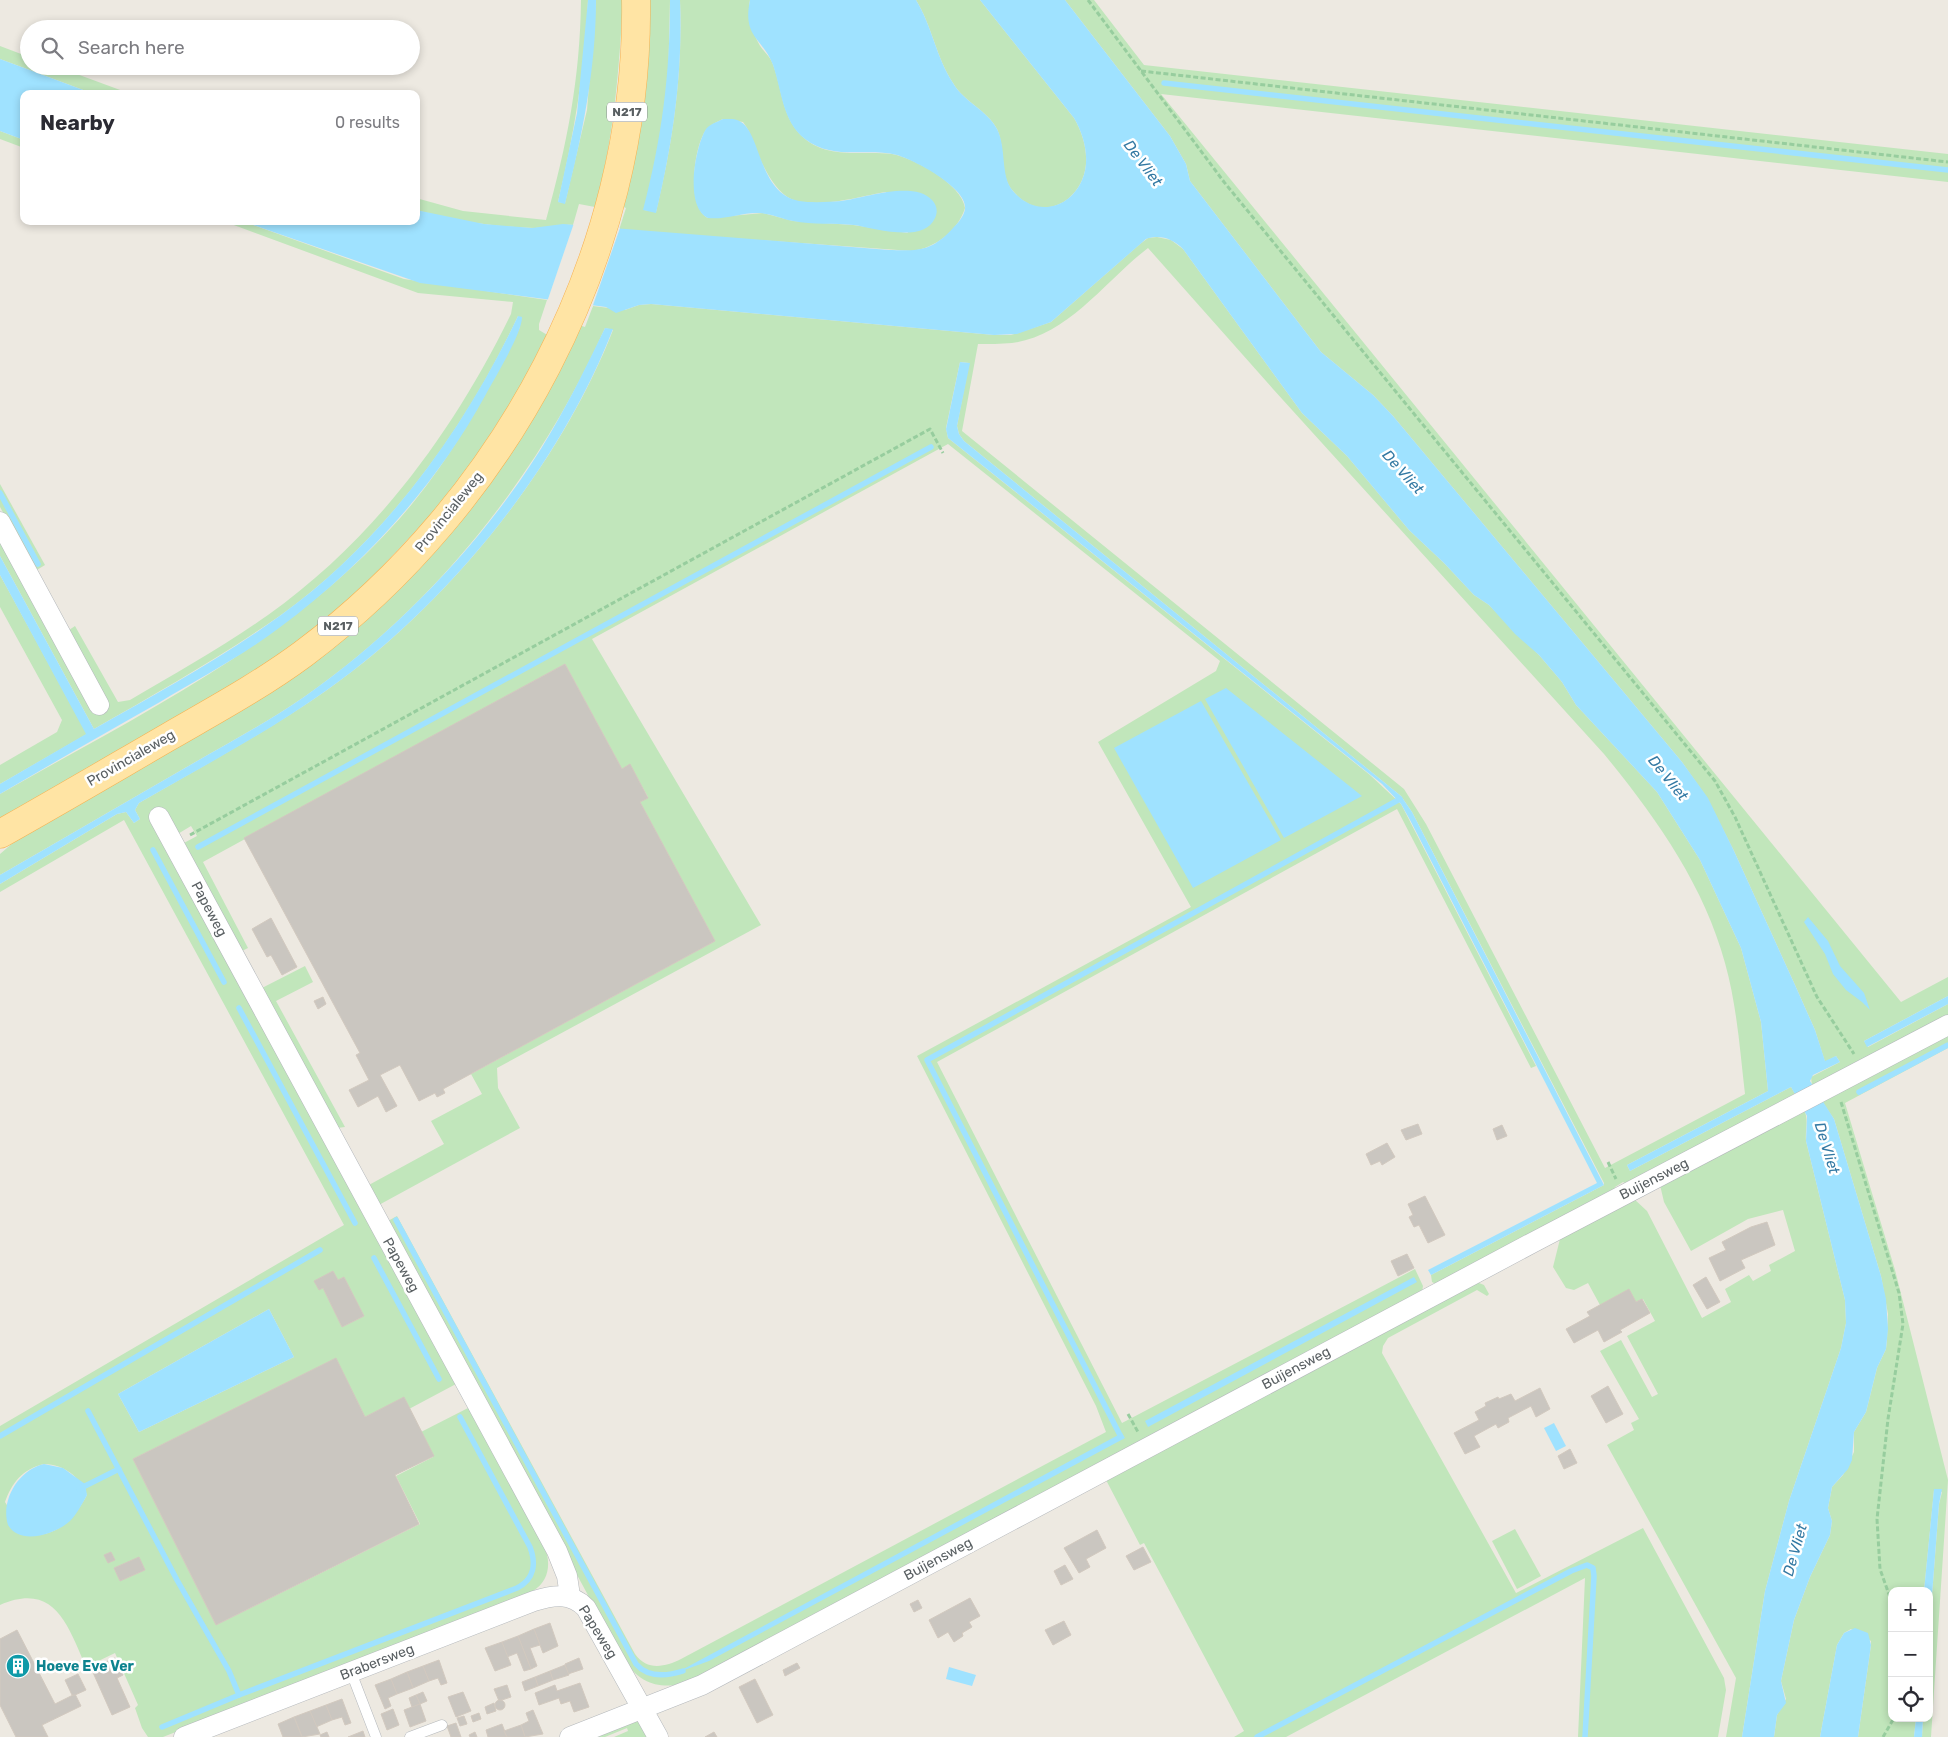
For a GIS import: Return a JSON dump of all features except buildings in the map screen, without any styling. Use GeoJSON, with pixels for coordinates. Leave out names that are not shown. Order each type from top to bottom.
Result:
{"type":"FeatureCollection","features":[{"type":"Feature","properties":{"kind":"main road","name":"Provincialeweg"},"geometry":{"type":"LineString","coordinates":[[0,834],[268,677],[314,645],[369,599],[435,532],[495,454],[536,388],[573,310],[590,267],[604,222],[628,110],[633,71],[636,0]]}},
{"type":"Feature","properties":{"kind":"street"},"geometry":{"type":"LineString","coordinates":[[0,522],[99,706]]}},
{"type":"Feature","properties":{"kind":"street","name":"Papeweg"},"geometry":{"type":"LineString","coordinates":[[159,817],[556,1551],[567,1576],[570,1596],[582,1604],[589,1612],[658,1737]]}},
{"type":"Feature","properties":{"kind":"street","name":"Buijensweg"},"geometry":{"type":"LineString","coordinates":[[570,1737],[702,1685],[1532,1242],[1948,1025]]}},
{"type":"Feature","properties":{"kind":"street","name":"Brabersweg"},"geometry":{"type":"LineString","coordinates":[[184,1737],[534,1601],[553,1596],[570,1596]]}},
{"type":"Feature","properties":{"kind":"lane"},"geometry":{"type":"LineString","coordinates":[[350,1672],[376,1737]]}},
{"type":"Feature","properties":{"kind":"lane"},"geometry":{"type":"LineString","coordinates":[[410,1737],[442,1725]]}},
{"type":"Feature","properties":{"kind":"path"},"geometry":{"type":"LineString","coordinates":[[1088,0],[1224,182],[1715,781],[1735,817],[1817,997],[1843,1034],[1863,1070]]}},
{"type":"Feature","properties":{"kind":"path"},"geometry":{"type":"LineString","coordinates":[[1140,71],[1948,162]]}},
{"type":"Feature","properties":{"kind":"path"},"geometry":{"type":"LineString","coordinates":[[195,832],[930,429],[944,453]]}},
{"type":"Feature","properties":{"kind":"path"},"geometry":{"type":"LineString","coordinates":[[1827,1089],[1889,1258],[1903,1314],[1877,1519],[1880,1569],[1888,1592]]}},
{"type":"Feature","properties":{"kind":"path"},"geometry":{"type":"LineString","coordinates":[[1883,1737],[1892,1722]]}},
{"type":"Feature","properties":{"kind":"green space"},"geometry":{"type":"Polygon","coordinates":[[[581,0],[588,0],[587,26],[578,102],[558,202],[565,203],[587,110],[596,0],[623,0],[611,130],[595,207],[579,204],[573,225],[535,228],[475,223],[420,211],[420,199],[463,211],[546,220],[571,112],[580,29],[581,0]]]}},
{"type":"Feature","properties":{"kind":"green space"},"geometry":{"type":"Polygon","coordinates":[[[647,0],[670,0],[668,86],[657,155],[644,210],[656,212],[676,107],[680,54],[680,0],[750,0],[750,16],[754,33],[760,46],[772,62],[791,121],[804,138],[814,145],[835,152],[881,153],[901,156],[924,167],[946,181],[962,199],[965,208],[957,224],[944,237],[929,246],[912,251],[619,230],[626,208],[621,206],[647,0]],[[723,119],[708,128],[702,138],[698,149],[694,176],[695,190],[701,212],[708,218],[763,213],[793,221],[853,225],[908,233],[886,192],[825,203],[801,202],[791,199],[779,189],[769,176],[743,122],[723,119]]]}},
{"type":"Feature","properties":{"kind":"green space"},"geometry":{"type":"Polygon","coordinates":[[[916,0],[980,0],[1074,118],[1081,132],[1086,164],[1082,180],[1069,198],[1051,207],[1041,207],[1031,205],[1022,200],[1013,191],[1006,178],[1000,137],[997,129],[993,122],[963,96],[953,83],[942,63],[926,20],[916,0]]]}},
{"type":"Feature","properties":{"kind":"green space"},"geometry":{"type":"Polygon","coordinates":[[[1065,0],[1094,0],[1144,65],[1948,154],[1948,182],[1161,94],[1901,1002],[1948,977],[1948,996],[1864,1041],[1868,1047],[1948,1004],[1948,1016],[1812,1086],[1811,1077],[1840,1062],[1836,1056],[1825,1062],[1815,1030],[1795,985],[1734,851],[1707,798],[1682,762],[1393,416],[1373,395],[1321,352],[1190,181],[1186,164],[1170,136],[1065,0]]]}},
{"type":"Feature","properties":{"kind":"green space"},"geometry":{"type":"Polygon","coordinates":[[[0,46],[20,54],[20,66],[0,59],[0,46]]]}},
{"type":"Feature","properties":{"kind":"green space"},"geometry":{"type":"Polygon","coordinates":[[[43,75],[79,75],[120,90],[83,90],[43,75]]]}},
{"type":"Feature","properties":{"kind":"green space"},"geometry":{"type":"Polygon","coordinates":[[[0,131],[20,138],[20,146],[0,139],[0,131]]]}},
{"type":"Feature","properties":{"kind":"green space"},"geometry":{"type":"Polygon","coordinates":[[[234,225],[253,225],[404,279],[547,300],[539,324],[539,330],[549,336],[533,368],[455,489],[349,602],[268,665],[0,823],[0,794],[165,701],[220,667],[272,632],[322,593],[369,551],[412,504],[457,441],[484,396],[520,327],[518,316],[497,359],[447,441],[418,481],[354,554],[281,615],[189,674],[94,729],[0,556],[0,537],[66,632],[75,626],[118,702],[130,700],[268,615],[307,585],[377,517],[437,441],[489,357],[511,314],[513,302],[418,293],[234,225]]]}},
{"type":"Feature","properties":{"kind":"green space"},"geometry":{"type":"Polygon","coordinates":[[[1157,237],[1171,240],[1183,249],[1302,413],[1347,456],[1409,530],[1474,595],[1489,605],[1539,655],[1562,682],[1576,705],[1657,792],[1700,860],[1741,948],[1761,1022],[1768,1091],[1627,1165],[1630,1171],[1791,1087],[1797,1097],[1629,1185],[1623,1182],[1615,1187],[1613,1193],[1436,1284],[1432,1282],[1431,1275],[1604,1185],[1604,1183],[1412,812],[1401,796],[964,441],[959,434],[957,426],[969,363],[960,362],[946,428],[948,438],[1370,775],[1401,804],[1536,1066],[1531,1068],[1397,809],[937,1062],[1122,1423],[1415,1269],[1423,1286],[1422,1292],[691,1683],[670,1686],[652,1683],[637,1675],[622,1658],[386,1222],[397,1216],[635,1654],[645,1663],[651,1665],[669,1664],[681,1659],[1106,1432],[1096,1406],[917,1056],[1191,907],[1098,742],[1216,671],[1220,661],[948,444],[592,639],[761,925],[497,1068],[498,1088],[520,1128],[377,1206],[367,1186],[444,1144],[431,1121],[482,1094],[471,1074],[715,941],[640,802],[648,797],[630,765],[622,769],[565,664],[203,862],[248,948],[240,952],[182,844],[197,836],[191,826],[176,835],[456,1384],[409,1409],[404,1398],[365,1417],[336,1359],[133,1459],[216,1625],[420,1524],[396,1476],[433,1457],[421,1432],[470,1407],[545,1548],[548,1566],[542,1582],[533,1591],[163,1737],[148,1737],[142,1728],[135,1708],[138,1705],[115,1653],[86,1667],[65,1623],[47,1603],[34,1599],[19,1599],[0,1605],[0,1426],[344,1225],[124,820],[0,892],[0,884],[117,814],[126,812],[134,823],[140,819],[135,810],[139,803],[304,705],[372,656],[415,617],[456,575],[495,530],[531,482],[563,432],[590,381],[613,330],[605,328],[579,382],[549,434],[516,485],[479,533],[440,579],[352,661],[275,716],[0,875],[0,854],[22,835],[349,630],[579,325],[585,327],[593,306],[625,310],[639,305],[651,304],[1011,335],[1051,322],[1148,238],[1157,237]],[[1148,248],[1085,305],[1051,330],[1032,338],[1012,343],[978,344],[962,431],[1404,789],[1426,824],[1605,1168],[1745,1094],[1738,1028],[1725,963],[1716,934],[1691,879],[1676,852],[1641,802],[1604,754],[1273,389],[1148,248]],[[333,1271],[315,1281],[319,1289],[323,1288],[342,1327],[364,1316],[344,1277],[338,1280],[333,1271]],[[269,1309],[118,1394],[139,1432],[294,1357],[269,1309]],[[44,1464],[30,1469],[15,1483],[5,1502],[25,1535],[46,1534],[55,1531],[69,1520],[76,1513],[87,1495],[80,1482],[65,1469],[44,1464]],[[139,1558],[114,1568],[120,1581],[145,1570],[139,1558]]]}},
{"type":"Feature","properties":{"kind":"green space"},"geometry":{"type":"Polygon","coordinates":[[[0,484],[45,565],[35,571],[0,507],[0,484]]]}},
{"type":"Feature","properties":{"kind":"green space"},"geometry":{"type":"Polygon","coordinates":[[[0,575],[87,734],[0,784],[0,765],[57,732],[62,720],[0,607],[0,575]]]}},
{"type":"Feature","properties":{"kind":"green space"},"geometry":{"type":"Polygon","coordinates":[[[305,966],[313,982],[276,1001],[345,1127],[337,1128],[260,989],[305,966]]]}},
{"type":"Feature","properties":{"kind":"green space"},"geometry":{"type":"Polygon","coordinates":[[[1948,1033],[1948,1048],[1845,1103],[1895,1270],[1948,1480],[1933,1707],[1933,1587],[1939,1504],[1942,1492],[1934,1490],[1924,1587],[1888,1587],[1888,1722],[1916,1722],[1914,1737],[1858,1737],[1871,1641],[1851,1629],[1844,1633],[1837,1645],[1820,1737],[1774,1737],[1777,1715],[1786,1699],[1781,1681],[1794,1620],[1810,1577],[1830,1535],[1832,1521],[1828,1508],[1832,1487],[1843,1475],[1854,1452],[1854,1432],[1866,1412],[1877,1368],[1886,1349],[1887,1340],[1888,1314],[1881,1276],[1834,1119],[1821,1100],[1948,1033]]]}},
{"type":"Feature","properties":{"kind":"green space"},"geometry":{"type":"Polygon","coordinates":[[[1804,1110],[1807,1121],[1806,1141],[1845,1300],[1846,1323],[1841,1348],[1789,1501],[1765,1591],[1742,1737],[1726,1737],[1736,1678],[1607,1445],[1634,1430],[1631,1423],[1639,1419],[1600,1351],[1621,1340],[1652,1397],[1658,1394],[1627,1336],[1655,1321],[1643,1299],[1636,1302],[1600,1305],[1588,1283],[1574,1290],[1566,1288],[1553,1267],[1561,1235],[1633,1198],[1647,1211],[1702,1318],[1731,1302],[1725,1289],[1749,1275],[1753,1281],[1771,1271],[1769,1265],[1795,1251],[1783,1210],[1748,1219],[1691,1251],[1664,1202],[1660,1185],[1804,1110]]]}},
{"type":"Feature","properties":{"kind":"green space"},"geometry":{"type":"Polygon","coordinates":[[[1474,1281],[1484,1285],[1489,1294],[1487,1296],[1477,1290],[1388,1338],[1383,1346],[1382,1353],[1516,1593],[1643,1528],[1724,1678],[1726,1690],[1718,1737],[1578,1737],[1585,1578],[1286,1737],[1234,1737],[1244,1731],[1144,1543],[1140,1545],[1105,1478],[1474,1281]]]}},
{"type":"Feature","properties":{"kind":"green space"},"geometry":{"type":"Polygon","coordinates":[[[1515,1529],[1541,1576],[1517,1589],[1492,1541],[1515,1529]]]}},
{"type":"Feature","properties":{"kind":"green space"},"geometry":{"type":"Polygon","coordinates":[[[630,1719],[639,1721],[647,1737],[614,1737],[628,1731],[627,1728],[605,1737],[590,1737],[630,1719]]]}},
{"type":"Feature","properties":{"kind":"green space"},"geometry":{"type":"Polygon","coordinates":[[[1923,1722],[1932,1722],[1931,1737],[1922,1737],[1923,1722]]]}},
{"type":"Feature","properties":{"kind":"water"},"geometry":{"type":"Polygon","coordinates":[[[588,0],[596,0],[594,52],[587,103],[565,204],[558,202],[577,113],[588,0]]]}},
{"type":"Feature","properties":{"kind":"water"},"geometry":{"type":"Polygon","coordinates":[[[670,0],[680,0],[680,54],[672,134],[656,213],[643,210],[650,183],[664,106],[670,28],[670,0]]]}},
{"type":"Feature","properties":{"kind":"water","name":"De Vliet"},"geometry":{"type":"Polygon","coordinates":[[[750,0],[916,0],[926,20],[942,63],[953,83],[963,96],[993,122],[997,129],[1002,145],[1006,178],[1009,185],[1022,199],[1041,207],[1060,204],[1069,198],[1082,180],[1085,172],[1086,156],[1081,132],[1074,118],[980,0],[1065,0],[1170,136],[1186,164],[1190,181],[1321,352],[1373,395],[1393,416],[1682,762],[1708,798],[1795,985],[1815,1030],[1825,1061],[1836,1056],[1840,1062],[1813,1075],[1810,1081],[1834,1119],[1881,1276],[1886,1299],[1888,1329],[1886,1349],[1877,1368],[1866,1412],[1854,1432],[1852,1460],[1848,1469],[1832,1487],[1828,1508],[1832,1521],[1830,1535],[1810,1577],[1794,1620],[1781,1681],[1786,1703],[1777,1715],[1774,1737],[1742,1737],[1765,1591],[1789,1501],[1841,1348],[1846,1323],[1845,1300],[1806,1141],[1807,1116],[1791,1087],[1630,1171],[1627,1165],[1768,1091],[1761,1022],[1741,948],[1700,860],[1657,792],[1576,705],[1562,682],[1539,655],[1515,634],[1489,605],[1474,595],[1409,530],[1347,456],[1302,413],[1183,249],[1166,238],[1146,239],[1051,322],[1017,334],[994,335],[651,304],[639,305],[616,313],[606,307],[420,283],[253,225],[420,225],[420,211],[484,224],[532,228],[563,224],[889,250],[917,250],[925,248],[945,236],[961,219],[965,209],[964,201],[958,192],[939,176],[897,155],[827,150],[816,146],[797,132],[787,115],[769,56],[751,30],[748,13],[750,0]]]}},
{"type":"Feature","properties":{"kind":"water"},"geometry":{"type":"Polygon","coordinates":[[[0,59],[20,66],[20,75],[43,75],[83,90],[20,90],[20,138],[0,131],[0,59]]]}},
{"type":"Feature","properties":{"kind":"water"},"geometry":{"type":"Polygon","coordinates":[[[723,119],[737,120],[748,129],[768,176],[786,196],[799,201],[825,202],[841,201],[888,192],[913,191],[924,194],[934,202],[936,209],[935,218],[929,226],[921,230],[898,232],[854,225],[801,222],[760,213],[708,218],[701,212],[696,202],[694,190],[695,162],[706,129],[723,119]]]}},
{"type":"Feature","properties":{"kind":"water"},"geometry":{"type":"Polygon","coordinates":[[[518,316],[522,317],[521,325],[507,356],[465,430],[444,462],[395,523],[340,578],[279,628],[236,657],[0,794],[0,784],[86,734],[0,575],[0,556],[94,729],[189,675],[259,631],[319,586],[354,553],[418,481],[446,441],[497,359],[518,316]]]}},
{"type":"Feature","properties":{"kind":"water"},"geometry":{"type":"Polygon","coordinates":[[[605,328],[613,329],[590,380],[563,431],[531,481],[496,529],[457,575],[415,617],[372,656],[305,705],[234,749],[139,803],[135,810],[140,819],[134,823],[126,812],[117,814],[0,884],[0,875],[245,734],[304,697],[340,671],[409,611],[472,542],[528,469],[551,432],[605,328]]]}},
{"type":"Feature","properties":{"kind":"water"},"geometry":{"type":"Polygon","coordinates":[[[960,362],[970,363],[957,426],[959,434],[964,441],[1401,796],[1412,812],[1604,1185],[1431,1275],[1428,1270],[1597,1183],[1410,820],[1401,804],[1382,784],[948,438],[946,429],[960,362]]]}},
{"type":"Feature","properties":{"kind":"water"},"geometry":{"type":"Polygon","coordinates":[[[1226,688],[1362,796],[1284,838],[1205,699],[1226,688]]]}},
{"type":"Feature","properties":{"kind":"water"},"geometry":{"type":"Polygon","coordinates":[[[1201,701],[1281,840],[1193,888],[1114,748],[1201,701]]]}},
{"type":"Feature","properties":{"kind":"water"},"geometry":{"type":"Polygon","coordinates":[[[1808,917],[1828,941],[1840,966],[1864,993],[1870,1010],[1846,990],[1833,974],[1825,954],[1804,922],[1808,917]]]}},
{"type":"Feature","properties":{"kind":"water"},"geometry":{"type":"Polygon","coordinates":[[[1948,996],[1948,1004],[1867,1047],[1864,1041],[1948,996]]]}},
{"type":"Feature","properties":{"kind":"water"},"geometry":{"type":"Polygon","coordinates":[[[1414,1277],[1417,1282],[1148,1427],[1145,1421],[1414,1277]]]}},
{"type":"Feature","properties":{"kind":"water"},"geometry":{"type":"Polygon","coordinates":[[[269,1309],[294,1357],[139,1432],[118,1394],[269,1309]]]}},
{"type":"Feature","properties":{"kind":"water"},"geometry":{"type":"Polygon","coordinates":[[[1554,1423],[1566,1446],[1556,1451],[1544,1428],[1554,1423]]]}},
{"type":"Feature","properties":{"kind":"water"},"geometry":{"type":"Polygon","coordinates":[[[1122,1433],[1125,1438],[709,1661],[676,1673],[1122,1433]]]}},
{"type":"Feature","properties":{"kind":"water"},"geometry":{"type":"Polygon","coordinates":[[[44,1464],[63,1468],[85,1484],[87,1495],[75,1515],[64,1526],[38,1536],[21,1535],[8,1525],[7,1505],[14,1487],[20,1479],[35,1467],[44,1464]]]}},
{"type":"Feature","properties":{"kind":"water"},"geometry":{"type":"Polygon","coordinates":[[[1934,1489],[1942,1489],[1939,1504],[1933,1587],[1924,1587],[1934,1489]]]}},
{"type":"Feature","properties":{"kind":"water"},"geometry":{"type":"Polygon","coordinates":[[[1855,1628],[1868,1633],[1871,1645],[1858,1737],[1820,1737],[1837,1645],[1844,1633],[1855,1628]]]}},
{"type":"Feature","properties":{"kind":"water"},"geometry":{"type":"Polygon","coordinates":[[[949,1667],[976,1675],[972,1686],[946,1679],[949,1667]]]}},
{"type":"Feature","properties":{"kind":"water"},"geometry":{"type":"Polygon","coordinates":[[[1916,1722],[1923,1722],[1922,1737],[1914,1737],[1916,1722]]]}},
{"type":"Feature","properties":{"kind":"pier"},"geometry":{"type":"Polygon","coordinates":[[[574,223],[620,228],[592,308],[547,302],[574,223]]]}},
{"type":"Feature","properties":{"kind":"waterway"},"geometry":{"type":"LineString","coordinates":[[1164,83],[1948,170]]}},
{"type":"Feature","properties":{"kind":"waterway"},"geometry":{"type":"LineString","coordinates":[[198,847],[931,447]]}},
{"type":"Feature","properties":{"kind":"waterway"},"geometry":{"type":"LineString","coordinates":[[0,493],[38,564]]}},
{"type":"Feature","properties":{"kind":"waterway"},"geometry":{"type":"LineString","coordinates":[[1121,1437],[927,1060],[1400,799]]}},
{"type":"Feature","properties":{"kind":"waterway"},"geometry":{"type":"LineString","coordinates":[[153,850],[224,982]]}},
{"type":"Feature","properties":{"kind":"waterway"},"geometry":{"type":"LineString","coordinates":[[239,1008],[355,1223]]}},
{"type":"Feature","properties":{"kind":"waterway"},"geometry":{"type":"LineString","coordinates":[[1859,1092],[1948,1045]]}},
{"type":"Feature","properties":{"kind":"waterway"},"geometry":{"type":"LineString","coordinates":[[396,1220],[636,1664],[646,1672],[658,1675],[683,1671]]}},
{"type":"Feature","properties":{"kind":"waterway"},"geometry":{"type":"LineString","coordinates":[[0,1436],[320,1250]]}},
{"type":"Feature","properties":{"kind":"waterway"},"geometry":{"type":"LineString","coordinates":[[374,1258],[439,1379]]}},
{"type":"Feature","properties":{"kind":"waterway"},"geometry":{"type":"LineString","coordinates":[[88,1411],[177,1580],[229,1671],[239,1695],[162,1727]]}},
{"type":"Feature","properties":{"kind":"waterway"},"geometry":{"type":"LineString","coordinates":[[239,1695],[517,1588],[531,1575],[533,1559],[530,1547],[460,1417]]}},
{"type":"Feature","properties":{"kind":"waterway"},"geometry":{"type":"LineString","coordinates":[[79,1489],[119,1469]]}},
{"type":"Feature","properties":{"kind":"waterway"},"geometry":{"type":"LineString","coordinates":[[1257,1737],[1571,1571],[1587,1565],[1593,1568],[1594,1576],[1585,1737]]}},
{"type":"Feature","properties":{"kind":"place","name":"Hoeve Eve Ver"},"geometry":{"type":"Point","coordinates":[18,1666]}}]}
